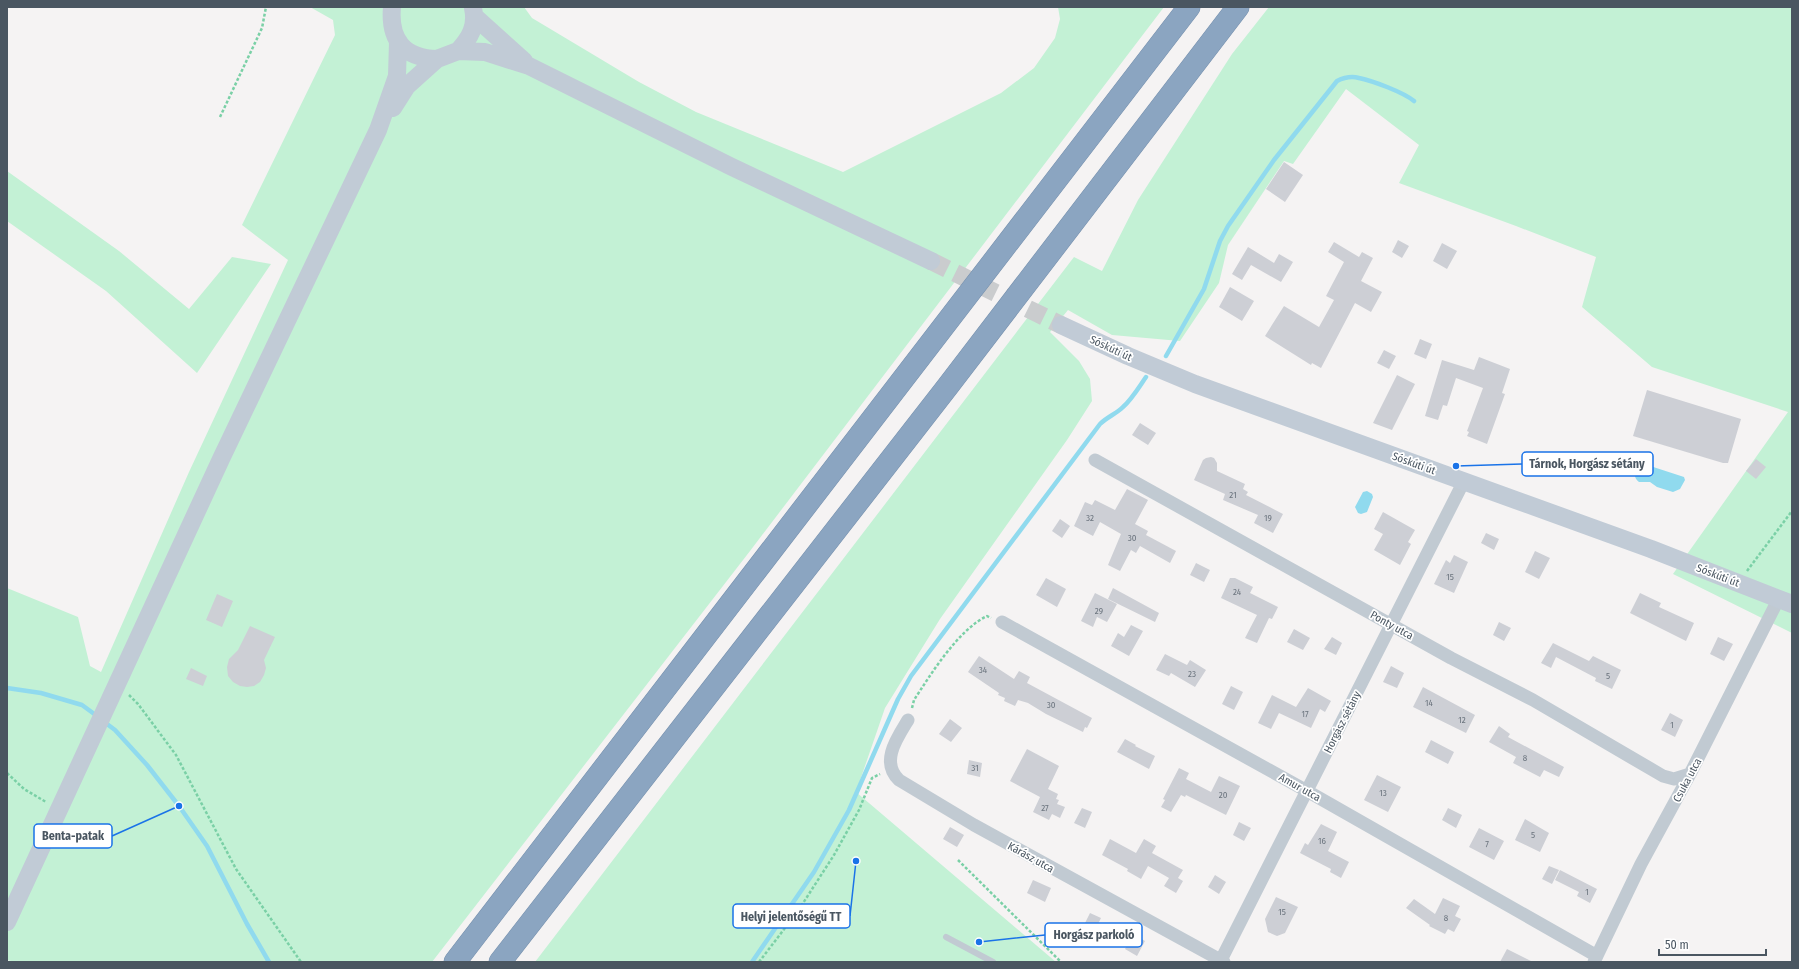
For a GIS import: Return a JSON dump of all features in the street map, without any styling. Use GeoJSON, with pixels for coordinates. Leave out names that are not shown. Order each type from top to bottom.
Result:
{"type":"FeatureCollection","features":[{"type":"Feature","properties":{"kind":"highway"},"geometry":{"type":"LineString","coordinates":[[455,962],[1189,7]]}},
{"type":"Feature","properties":{"kind":"highway"},"geometry":{"type":"LineString","coordinates":[[500,962],[948,386],[1238,7]]}},
{"type":"Feature","properties":{"kind":"main road"},"geometry":{"type":"LineString","coordinates":[[378,7],[391,14],[393,32],[398,42],[409,53],[423,58],[437,59]]}},
{"type":"Feature","properties":{"kind":"main road"},"geometry":{"type":"LineString","coordinates":[[458,51],[466,42],[472,31],[473,11]]}},
{"type":"Feature","properties":{"kind":"main road"},"geometry":{"type":"LineString","coordinates":[[473,11],[529,66]]}},
{"type":"Feature","properties":{"kind":"main road"},"geometry":{"type":"LineString","coordinates":[[7,922],[88,745],[378,130],[397,76],[398,42]]}},
{"type":"Feature","properties":{"kind":"main road"},"geometry":{"type":"LineString","coordinates":[[378,130],[407,86],[437,59],[458,51],[485,52],[529,66],[732,167],[931,261]]}},
{"type":"Feature","properties":{"kind":"main road","name":"Sóskúti út"},"geometry":{"type":"LineString","coordinates":[[1061,325],[1128,356],[1195,384],[1464,481],[1786,601]]}},
{"type":"Feature","properties":{"kind":"street","name":"Ponty utca"},"geometry":{"type":"LineString","coordinates":[[1095,460],[1391,624],[1532,700],[1663,776],[1674,779],[1690,774]]}},
{"type":"Feature","properties":{"kind":"street","name":"Horgász sétány"},"geometry":{"type":"LineString","coordinates":[[1221,961],[1464,481]]}},
{"type":"Feature","properties":{"kind":"street","name":"Csuka utca"},"geometry":{"type":"LineString","coordinates":[[1595,959],[1641,864],[1786,601]]}},
{"type":"Feature","properties":{"kind":"street","name":"Amur utca"},"geometry":{"type":"LineString","coordinates":[[1002,622],[1307,791],[1595,959]]}},
{"type":"Feature","properties":{"kind":"street"},"geometry":{"type":"LineString","coordinates":[[890,768],[892,751],[898,736],[908,720]]}},
{"type":"Feature","properties":{"kind":"street","name":"Kárász utca"},"geometry":{"type":"LineString","coordinates":[[890,768],[899,780],[974,825],[1221,961]]}},
{"type":"Feature","properties":{"kind":"lane"},"geometry":{"type":"LineString","coordinates":[[946,937],[992,962]]}},
{"type":"Feature","properties":{"kind":"path"},"geometry":{"type":"LineString","coordinates":[[220,117],[262,28],[266,7]]}},
{"type":"Feature","properties":{"kind":"path"},"geometry":{"type":"LineString","coordinates":[[1745,585],[1747,570],[1792,511]]}},
{"type":"Feature","properties":{"kind":"path"},"geometry":{"type":"LineString","coordinates":[[908,720],[914,700],[942,657],[977,621],[986,616],[1002,622]]}},
{"type":"Feature","properties":{"kind":"path"},"geometry":{"type":"LineString","coordinates":[[116,686],[138,704],[176,755],[236,868],[301,962]]}},
{"type":"Feature","properties":{"kind":"path"},"geometry":{"type":"LineString","coordinates":[[759,962],[798,911],[834,855],[859,810],[872,778],[890,768]]}},
{"type":"Feature","properties":{"kind":"path"},"geometry":{"type":"LineString","coordinates":[[7,773],[24,789],[58,810]]}},
{"type":"Feature","properties":{"kind":"path"},"geometry":{"type":"LineString","coordinates":[[958,860],[1061,962]]}},
{"type":"Feature","properties":{"kind":"green space"},"geometry":{"type":"Polygon","coordinates":[[[310,7],[524,7],[532,18],[639,82],[696,112],[843,172],[1001,93],[1034,68],[1055,38],[1060,19],[1058,7],[1164,7],[750,551],[432,962],[15,962],[7,960],[7,588],[78,617],[90,666],[101,672],[189,472],[288,260],[242,225],[335,35],[333,20],[310,7]]]}},
{"type":"Feature","properties":{"kind":"green space"},"geometry":{"type":"Polygon","coordinates":[[[1269,7],[1792,7],[1792,633],[1673,574],[1788,412],[1652,367],[1582,307],[1596,257],[1399,183],[1419,145],[1346,89],[1293,164],[1284,161],[1228,245],[1219,283],[1180,341],[1112,335],[1068,310],[1050,332],[1079,361],[1090,379],[1092,401],[1067,440],[940,619],[885,708],[856,792],[1056,962],[535,962],[1074,257],[1102,271],[1138,200],[1232,54],[1269,7]]]}},
{"type":"Feature","properties":{"kind":"green space"},"geometry":{"type":"Polygon","coordinates":[[[7,171],[119,251],[189,309],[232,257],[271,264],[197,373],[106,291],[7,221],[7,171]]]}},
{"type":"Feature","properties":{"kind":"water"},"geometry":{"type":"Polygon","coordinates":[[[1641,463],[1684,477],[1685,480],[1680,489],[1673,492],[1657,487],[1650,482],[1639,482],[1635,477],[1635,469],[1641,463]]]}},
{"type":"Feature","properties":{"kind":"water"},"geometry":{"type":"Polygon","coordinates":[[[1367,491],[1372,494],[1373,497],[1367,512],[1361,514],[1358,513],[1355,507],[1363,492],[1367,491]]]}},
{"type":"Feature","properties":{"kind":"building"},"geometry":{"type":"Polygon","coordinates":[[[1284,162],[1303,175],[1285,202],[1266,189],[1284,162]]]}},
{"type":"Feature","properties":{"kind":"building"},"geometry":{"type":"Polygon","coordinates":[[[1398,240],[1409,246],[1402,258],[1392,252],[1398,240]]]}},
{"type":"Feature","properties":{"kind":"building"},"geometry":{"type":"Polygon","coordinates":[[[1334,242],[1359,257],[1362,252],[1373,258],[1361,281],[1382,292],[1371,312],[1355,303],[1321,368],[1312,363],[1311,365],[1265,336],[1284,306],[1319,327],[1334,300],[1326,296],[1344,262],[1328,252],[1334,242]]]}},
{"type":"Feature","properties":{"kind":"building"},"geometry":{"type":"Polygon","coordinates":[[[1442,243],[1457,251],[1447,269],[1433,261],[1442,243]]]}},
{"type":"Feature","properties":{"kind":"building"},"geometry":{"type":"Polygon","coordinates":[[[1248,247],[1274,263],[1279,254],[1293,262],[1281,282],[1251,265],[1242,280],[1232,274],[1248,247]]]}},
{"type":"Feature","properties":{"kind":"building"},"geometry":{"type":"Polygon","coordinates":[[[1230,287],[1254,301],[1242,321],[1219,307],[1230,287]]]}},
{"type":"Feature","properties":{"kind":"building"},"geometry":{"type":"Polygon","coordinates":[[[1420,339],[1432,344],[1426,359],[1414,354],[1420,339]]]}},
{"type":"Feature","properties":{"kind":"building"},"geometry":{"type":"Polygon","coordinates":[[[1384,350],[1396,356],[1389,369],[1377,363],[1384,350]]]}},
{"type":"Feature","properties":{"kind":"building"},"geometry":{"type":"Polygon","coordinates":[[[1479,357],[1510,369],[1502,393],[1505,394],[1487,444],[1467,436],[1469,432],[1467,431],[1483,388],[1456,378],[1447,406],[1443,405],[1438,420],[1425,416],[1442,360],[1474,370],[1479,357]]]}},
{"type":"Feature","properties":{"kind":"building"},"geometry":{"type":"Polygon","coordinates":[[[1397,375],[1415,384],[1392,430],[1373,423],[1397,375]]]}},
{"type":"Feature","properties":{"kind":"building"},"geometry":{"type":"Polygon","coordinates":[[[1647,390],[1741,419],[1728,463],[1723,463],[1633,436],[1647,390]]]}},
{"type":"Feature","properties":{"kind":"building"},"geometry":{"type":"Polygon","coordinates":[[[1140,423],[1156,433],[1148,445],[1132,435],[1140,423]]]}},
{"type":"Feature","properties":{"kind":"building"},"geometry":{"type":"Polygon","coordinates":[[[1211,457],[1214,458],[1217,463],[1217,471],[1245,484],[1243,489],[1248,492],[1246,495],[1283,514],[1273,533],[1254,523],[1258,515],[1223,500],[1225,494],[1194,480],[1203,460],[1211,457]]]}},
{"type":"Feature","properties":{"kind":"building"},"geometry":{"type":"Polygon","coordinates":[[[1756,459],[1766,467],[1756,479],[1746,471],[1756,459]]]}},
{"type":"Feature","properties":{"kind":"building"},"geometry":{"type":"Polygon","coordinates":[[[1127,489],[1148,500],[1135,524],[1148,531],[1146,535],[1176,551],[1170,563],[1140,546],[1136,553],[1131,550],[1120,571],[1108,565],[1121,534],[1100,522],[1093,536],[1074,526],[1085,502],[1092,505],[1095,500],[1115,510],[1127,489]]]}},
{"type":"Feature","properties":{"kind":"building"},"geometry":{"type":"Polygon","coordinates":[[[1383,512],[1415,530],[1408,542],[1411,544],[1400,565],[1374,550],[1383,534],[1374,529],[1383,512]]]}},
{"type":"Feature","properties":{"kind":"building"},"geometry":{"type":"Polygon","coordinates":[[[1060,519],[1070,526],[1062,538],[1052,531],[1060,519]]]}},
{"type":"Feature","properties":{"kind":"building"},"geometry":{"type":"Polygon","coordinates":[[[1486,533],[1499,539],[1494,550],[1481,543],[1486,533]]]}},
{"type":"Feature","properties":{"kind":"building"},"geometry":{"type":"Polygon","coordinates":[[[1535,551],[1550,558],[1539,579],[1525,572],[1535,551]]]}},
{"type":"Feature","properties":{"kind":"building"},"geometry":{"type":"Polygon","coordinates":[[[1454,555],[1468,562],[1454,593],[1434,584],[1446,560],[1450,563],[1454,555]]]}},
{"type":"Feature","properties":{"kind":"building"},"geometry":{"type":"Polygon","coordinates":[[[1196,563],[1210,570],[1204,582],[1190,575],[1196,563]]]}},
{"type":"Feature","properties":{"kind":"building"},"geometry":{"type":"Polygon","coordinates":[[[1046,578],[1066,589],[1057,607],[1036,595],[1046,578]]]}},
{"type":"Feature","properties":{"kind":"building"},"geometry":{"type":"Polygon","coordinates":[[[1230,578],[1235,578],[1253,587],[1250,593],[1278,607],[1272,619],[1269,618],[1257,643],[1245,638],[1257,615],[1221,598],[1230,578]]]}},
{"type":"Feature","properties":{"kind":"building"},"geometry":{"type":"Polygon","coordinates":[[[1113,588],[1159,613],[1155,622],[1108,599],[1113,588]]]}},
{"type":"Feature","properties":{"kind":"building"},"geometry":{"type":"Polygon","coordinates":[[[1095,593],[1117,604],[1107,622],[1097,617],[1093,627],[1081,621],[1095,593]]]}},
{"type":"Feature","properties":{"kind":"building"},"geometry":{"type":"Polygon","coordinates":[[[1640,593],[1661,603],[1659,607],[1694,623],[1686,641],[1630,613],[1640,593]]]}},
{"type":"Feature","properties":{"kind":"building"},"geometry":{"type":"Polygon","coordinates":[[[217,594],[233,601],[222,627],[206,620],[217,594]]]}},
{"type":"Feature","properties":{"kind":"building"},"geometry":{"type":"Polygon","coordinates":[[[1499,622],[1511,628],[1504,641],[1493,635],[1499,622]]]}},
{"type":"Feature","properties":{"kind":"building"},"geometry":{"type":"Polygon","coordinates":[[[1131,625],[1143,631],[1129,656],[1111,646],[1118,633],[1124,637],[1131,625]]]}},
{"type":"Feature","properties":{"kind":"building"},"geometry":{"type":"Polygon","coordinates":[[[250,626],[275,637],[264,660],[266,668],[264,675],[260,682],[254,686],[247,687],[240,686],[233,682],[228,676],[227,667],[229,659],[238,650],[250,626]]]}},
{"type":"Feature","properties":{"kind":"building"},"geometry":{"type":"Polygon","coordinates":[[[1294,629],[1310,638],[1303,650],[1287,642],[1294,629]]]}},
{"type":"Feature","properties":{"kind":"building"},"geometry":{"type":"Polygon","coordinates":[[[1332,637],[1342,643],[1336,655],[1324,649],[1332,637]]]}},
{"type":"Feature","properties":{"kind":"building"},"geometry":{"type":"Polygon","coordinates":[[[1718,637],[1733,644],[1724,661],[1710,654],[1718,637]]]}},
{"type":"Feature","properties":{"kind":"building"},"geometry":{"type":"Polygon","coordinates":[[[1553,643],[1589,661],[1593,656],[1621,670],[1612,689],[1595,681],[1596,678],[1556,657],[1551,668],[1541,663],[1553,643]]]}},
{"type":"Feature","properties":{"kind":"building"},"geometry":{"type":"Polygon","coordinates":[[[1165,654],[1187,665],[1190,660],[1206,670],[1195,687],[1171,673],[1169,676],[1156,670],[1165,654]]]}},
{"type":"Feature","properties":{"kind":"building"},"geometry":{"type":"Polygon","coordinates":[[[979,656],[1014,679],[1019,671],[1030,677],[1027,683],[1092,718],[1087,728],[1085,727],[1083,732],[1046,714],[1028,703],[1018,700],[1015,706],[1004,701],[1005,698],[998,695],[999,693],[968,672],[979,656]]]}},
{"type":"Feature","properties":{"kind":"building"},"geometry":{"type":"Polygon","coordinates":[[[1391,666],[1404,673],[1397,688],[1383,682],[1391,666]]]}},
{"type":"Feature","properties":{"kind":"building"},"geometry":{"type":"Polygon","coordinates":[[[191,668],[207,676],[203,686],[186,679],[191,668]]]}},
{"type":"Feature","properties":{"kind":"building"},"geometry":{"type":"Polygon","coordinates":[[[1231,686],[1243,692],[1234,710],[1222,704],[1231,686]]]}},
{"type":"Feature","properties":{"kind":"building"},"geometry":{"type":"Polygon","coordinates":[[[1423,687],[1475,715],[1466,733],[1413,707],[1423,687]]]}},
{"type":"Feature","properties":{"kind":"building"},"geometry":{"type":"Polygon","coordinates":[[[1308,688],[1331,701],[1325,712],[1320,709],[1311,728],[1279,713],[1271,729],[1258,723],[1272,695],[1296,707],[1308,688]]]}},
{"type":"Feature","properties":{"kind":"building"},"geometry":{"type":"Polygon","coordinates":[[[1670,713],[1683,720],[1675,737],[1661,730],[1670,713]]]}},
{"type":"Feature","properties":{"kind":"building"},"geometry":{"type":"Polygon","coordinates":[[[950,719],[962,728],[951,742],[939,734],[950,719]]]}},
{"type":"Feature","properties":{"kind":"building"},"geometry":{"type":"Polygon","coordinates":[[[1499,726],[1510,734],[1508,737],[1564,767],[1559,777],[1544,770],[1540,777],[1513,763],[1516,757],[1489,742],[1499,726]]]}},
{"type":"Feature","properties":{"kind":"building"},"geometry":{"type":"Polygon","coordinates":[[[1125,739],[1155,756],[1149,769],[1117,752],[1125,739]]]}},
{"type":"Feature","properties":{"kind":"building"},"geometry":{"type":"Polygon","coordinates":[[[1431,740],[1454,752],[1448,764],[1425,752],[1431,740]]]}},
{"type":"Feature","properties":{"kind":"building"},"geometry":{"type":"Polygon","coordinates":[[[1027,749],[1059,766],[1048,789],[1058,794],[1056,799],[1059,800],[1057,804],[1065,807],[1060,818],[1052,814],[1049,820],[1033,812],[1040,797],[1010,781],[1027,749]]]}},
{"type":"Feature","properties":{"kind":"building"},"geometry":{"type":"Polygon","coordinates":[[[969,760],[982,763],[980,777],[967,774],[969,760]]]}},
{"type":"Feature","properties":{"kind":"building"},"geometry":{"type":"Polygon","coordinates":[[[1179,768],[1189,773],[1186,779],[1211,792],[1219,776],[1240,786],[1226,815],[1186,795],[1185,797],[1181,795],[1171,812],[1161,807],[1165,800],[1163,799],[1179,768]]]}},
{"type":"Feature","properties":{"kind":"building"},"geometry":{"type":"Polygon","coordinates":[[[1377,775],[1401,787],[1388,812],[1364,800],[1377,775]]]}},
{"type":"Feature","properties":{"kind":"building"},"geometry":{"type":"Polygon","coordinates":[[[1082,808],[1092,812],[1085,828],[1074,823],[1082,808]]]}},
{"type":"Feature","properties":{"kind":"building"},"geometry":{"type":"Polygon","coordinates":[[[1448,808],[1462,815],[1456,828],[1442,820],[1448,808]]]}},
{"type":"Feature","properties":{"kind":"building"},"geometry":{"type":"Polygon","coordinates":[[[1525,819],[1549,833],[1540,852],[1515,840],[1525,819]]]}},
{"type":"Feature","properties":{"kind":"building"},"geometry":{"type":"Polygon","coordinates":[[[1239,822],[1251,828],[1244,841],[1233,835],[1239,822]]]}},
{"type":"Feature","properties":{"kind":"building"},"geometry":{"type":"Polygon","coordinates":[[[1321,824],[1337,832],[1328,851],[1349,862],[1341,878],[1330,872],[1331,869],[1300,853],[1305,843],[1308,845],[1321,824]]]}},
{"type":"Feature","properties":{"kind":"building"},"geometry":{"type":"Polygon","coordinates":[[[950,827],[964,835],[957,847],[943,839],[950,827]]]}},
{"type":"Feature","properties":{"kind":"building"},"geometry":{"type":"Polygon","coordinates":[[[1479,828],[1504,841],[1494,860],[1469,847],[1479,828]]]}},
{"type":"Feature","properties":{"kind":"building"},"geometry":{"type":"Polygon","coordinates":[[[1110,839],[1136,853],[1144,839],[1156,846],[1152,853],[1183,870],[1178,878],[1183,881],[1176,893],[1164,886],[1169,878],[1148,866],[1141,879],[1127,871],[1128,869],[1102,855],[1110,839]]]}},
{"type":"Feature","properties":{"kind":"building"},"geometry":{"type":"Polygon","coordinates":[[[1549,866],[1559,870],[1552,884],[1542,879],[1549,866]]]}},
{"type":"Feature","properties":{"kind":"building"},"geometry":{"type":"Polygon","coordinates":[[[1560,870],[1597,889],[1590,903],[1577,896],[1579,892],[1555,880],[1560,870]]]}},
{"type":"Feature","properties":{"kind":"building"},"geometry":{"type":"Polygon","coordinates":[[[1215,875],[1226,882],[1219,894],[1208,887],[1215,875]]]}},
{"type":"Feature","properties":{"kind":"building"},"geometry":{"type":"Polygon","coordinates":[[[1033,880],[1051,888],[1045,902],[1027,893],[1033,880]]]}},
{"type":"Feature","properties":{"kind":"building"},"geometry":{"type":"Polygon","coordinates":[[[1276,897],[1298,907],[1285,933],[1277,936],[1268,932],[1265,919],[1276,897]]]}},
{"type":"Feature","properties":{"kind":"building"},"geometry":{"type":"Polygon","coordinates":[[[1443,898],[1460,906],[1455,916],[1461,919],[1454,932],[1448,929],[1445,934],[1429,926],[1430,925],[1406,908],[1414,899],[1435,914],[1443,898]]]}},
{"type":"Feature","properties":{"kind":"building"},"geometry":{"type":"Polygon","coordinates":[[[1090,913],[1101,918],[1095,930],[1084,925],[1090,913]]]}},
{"type":"Feature","properties":{"kind":"building"},"geometry":{"type":"Polygon","coordinates":[[[1133,934],[1145,941],[1137,956],[1125,949],[1133,934]]]}},
{"type":"Feature","properties":{"kind":"building"},"geometry":{"type":"Polygon","coordinates":[[[1507,949],[1533,962],[1500,962],[1507,949]]]}},
{"type":"Feature","properties":{"kind":"waterway"},"geometry":{"type":"LineString","coordinates":[[1166,356],[1204,289],[1220,241],[1228,226],[1274,160],[1337,81],[1351,77],[1365,79],[1380,84],[1414,101]]}},
{"type":"Feature","properties":{"kind":"waterway"},"geometry":{"type":"LineString","coordinates":[[752,962],[814,872],[849,810],[898,699],[911,676],[1100,424],[1126,404],[1146,377]]}},
{"type":"Feature","properties":{"kind":"waterway"},"geometry":{"type":"LineString","coordinates":[[7,688],[41,693],[82,705],[97,716]]}},
{"type":"Feature","properties":{"kind":"waterway"},"geometry":{"type":"LineString","coordinates":[[103,721],[115,730],[147,765],[179,806],[207,846],[247,924],[269,962]]}},
{"type":"Feature","properties":{"kind":"tunnel"},"geometry":{"type":"LineString","coordinates":[[931,261],[1061,325]]}},
{"type":"Feature","properties":{"kind":"place","name":"Tárnok, Horgász sétány"},"geometry":{"type":"Point","coordinates":[1456,466]}},
{"type":"Feature","properties":{"kind":"place","name":"Benta-patak"},"geometry":{"type":"Point","coordinates":[179,806]}},
{"type":"Feature","properties":{"kind":"place","name":"Helyi jelentőségű TT"},"geometry":{"type":"Point","coordinates":[856,861]}},
{"type":"Feature","properties":{"kind":"place","name":"Horgász parkoló"},"geometry":{"type":"Point","coordinates":[979,942]}}]}
